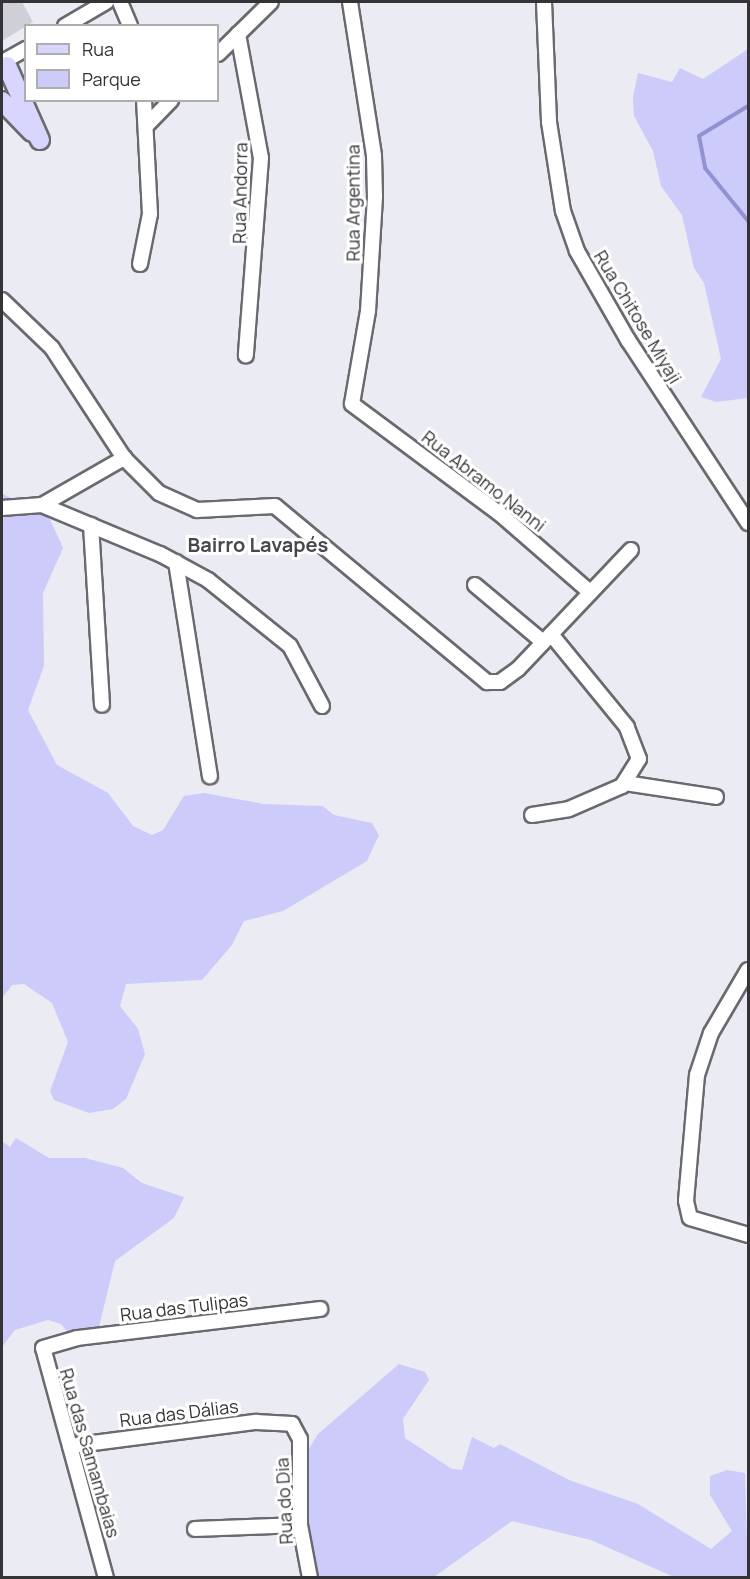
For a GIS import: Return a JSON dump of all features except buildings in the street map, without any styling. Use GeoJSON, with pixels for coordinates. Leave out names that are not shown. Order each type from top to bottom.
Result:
{"type":"FeatureCollection","features":[{"type":"Feature","properties":{"kind":"main road"},"geometry":{"type":"LineString","coordinates":[[2,96],[5,67]]}},
{"type":"Feature","properties":{"kind":"main road"},"geometry":{"type":"LineString","coordinates":[[2,101],[40,140],[5,67]]}},
{"type":"Feature","properties":{"kind":"street"},"geometry":{"type":"LineString","coordinates":[[68,24],[106,2]]}},
{"type":"Feature","properties":{"kind":"street"},"geometry":{"type":"LineString","coordinates":[[120,2],[129,24]]}},
{"type":"Feature","properties":{"kind":"street"},"geometry":{"type":"LineString","coordinates":[[219,53],[271,2]]}},
{"type":"Feature","properties":{"kind":"street","name":"Rua Argentina"},"geometry":{"type":"LineString","coordinates":[[350,2],[374,156],[375,197],[368,311],[352,404]]}},
{"type":"Feature","properties":{"kind":"street","name":"Rua Chitose Miyaji"},"geometry":{"type":"LineString","coordinates":[[544,2],[549,122],[563,211],[577,250],[628,340],[748,523]]}},
{"type":"Feature","properties":{"kind":"street","name":"Rua Andorra"},"geometry":{"type":"LineString","coordinates":[[238,34],[261,158],[246,355]]}},
{"type":"Feature","properties":{"kind":"street"},"geometry":{"type":"LineString","coordinates":[[5,67],[24,51]]}},
{"type":"Feature","properties":{"kind":"street"},"geometry":{"type":"LineString","coordinates":[[140,264],[150,214],[144,102]]}},
{"type":"Feature","properties":{"kind":"street"},"geometry":{"type":"LineString","coordinates":[[147,125],[169,102]]}},
{"type":"Feature","properties":{"kind":"street"},"geometry":{"type":"LineString","coordinates":[[2,300],[69,369],[124,458],[159,493],[197,510],[275,506],[487,682],[507,678],[631,550]]}},
{"type":"Feature","properties":{"kind":"street","name":"Rua Abramo Nanni"},"geometry":{"type":"LineString","coordinates":[[352,404],[492,507],[590,592]]}},
{"type":"Feature","properties":{"kind":"street"},"geometry":{"type":"LineString","coordinates":[[2,508],[42,505],[124,458]]}},
{"type":"Feature","properties":{"kind":"street"},"geometry":{"type":"LineString","coordinates":[[42,505],[176,562],[279,634],[322,706]]}},
{"type":"Feature","properties":{"kind":"street"},"geometry":{"type":"LineString","coordinates":[[91,525],[102,705]]}},
{"type":"Feature","properties":{"kind":"street"},"geometry":{"type":"LineString","coordinates":[[176,562],[210,776]]}},
{"type":"Feature","properties":{"kind":"street"},"geometry":{"type":"LineString","coordinates":[[475,585],[547,638],[634,740],[637,769],[625,783],[569,809],[531,815]]}},
{"type":"Feature","properties":{"kind":"street"},"geometry":{"type":"LineString","coordinates":[[625,783],[716,797]]}},
{"type":"Feature","properties":{"kind":"street"},"geometry":{"type":"LineString","coordinates":[[748,970],[711,1033],[697,1075],[687,1201],[690,1218],[748,1235]]}},
{"type":"Feature","properties":{"kind":"street","name":"Rua das Tulipas"},"geometry":{"type":"LineString","coordinates":[[51,1342],[320,1310]]}},
{"type":"Feature","properties":{"kind":"street","name":"Rua das Samambaias"},"geometry":{"type":"LineString","coordinates":[[51,1342],[42,1353],[106,1578]]}},
{"type":"Feature","properties":{"kind":"street","name":"Rua das Dálias"},"geometry":{"type":"LineString","coordinates":[[70,1446],[256,1422],[292,1424]]}},
{"type":"Feature","properties":{"kind":"street","name":"Rua do Dia"},"geometry":{"type":"LineString","coordinates":[[292,1424],[300,1438],[300,1525],[310,1578]]}},
{"type":"Feature","properties":{"kind":"street"},"geometry":{"type":"LineString","coordinates":[[195,1529],[300,1525]]}},
{"type":"Feature","properties":{"kind":"green space"},"geometry":{"type":"Polygon","coordinates":[[[748,49],[748,398],[716,402],[701,397],[721,359],[704,283],[694,268],[682,215],[661,186],[653,151],[634,116],[633,97],[638,73],[672,82],[680,68],[703,79],[748,49]]]}},
{"type":"Feature","properties":{"kind":"green space"},"geometry":{"type":"Polygon","coordinates":[[[3,494],[49,517],[63,548],[43,593],[44,666],[28,710],[57,765],[108,793],[133,826],[152,835],[163,830],[184,796],[204,793],[264,804],[323,806],[334,815],[372,823],[379,835],[367,861],[283,911],[244,921],[232,945],[202,980],[126,984],[120,1006],[138,1029],[145,1054],[126,1099],[113,1109],[89,1113],[54,1100],[50,1091],[68,1042],[52,1003],[24,984],[12,985],[2,998],[3,494]]]}},
{"type":"Feature","properties":{"kind":"green space"},"geometry":{"type":"Polygon","coordinates":[[[16,1138],[49,1158],[85,1158],[123,1168],[142,1183],[184,1197],[174,1218],[115,1261],[98,1331],[75,1341],[61,1324],[48,1320],[15,1330],[2,1347],[2,1141],[10,1147],[16,1138]]]}},
{"type":"Feature","properties":{"kind":"green space"},"geometry":{"type":"Polygon","coordinates":[[[399,1364],[425,1372],[429,1380],[403,1419],[405,1438],[452,1469],[462,1470],[472,1437],[494,1448],[500,1444],[569,1480],[638,1504],[711,1549],[732,1531],[710,1495],[710,1476],[727,1470],[745,1473],[748,1577],[674,1577],[591,1540],[512,1521],[434,1577],[313,1578],[301,1490],[307,1452],[318,1434],[399,1364]]]}},
{"type":"Feature","properties":{"kind":"waterway"},"geometry":{"type":"LineString","coordinates":[[748,106],[699,136],[705,168],[748,221]]}},
{"type":"Feature","properties":{"kind":"district","name":"Bairro Lavapés"},"geometry":{"type":"Point","coordinates":[258,544]}}]}
